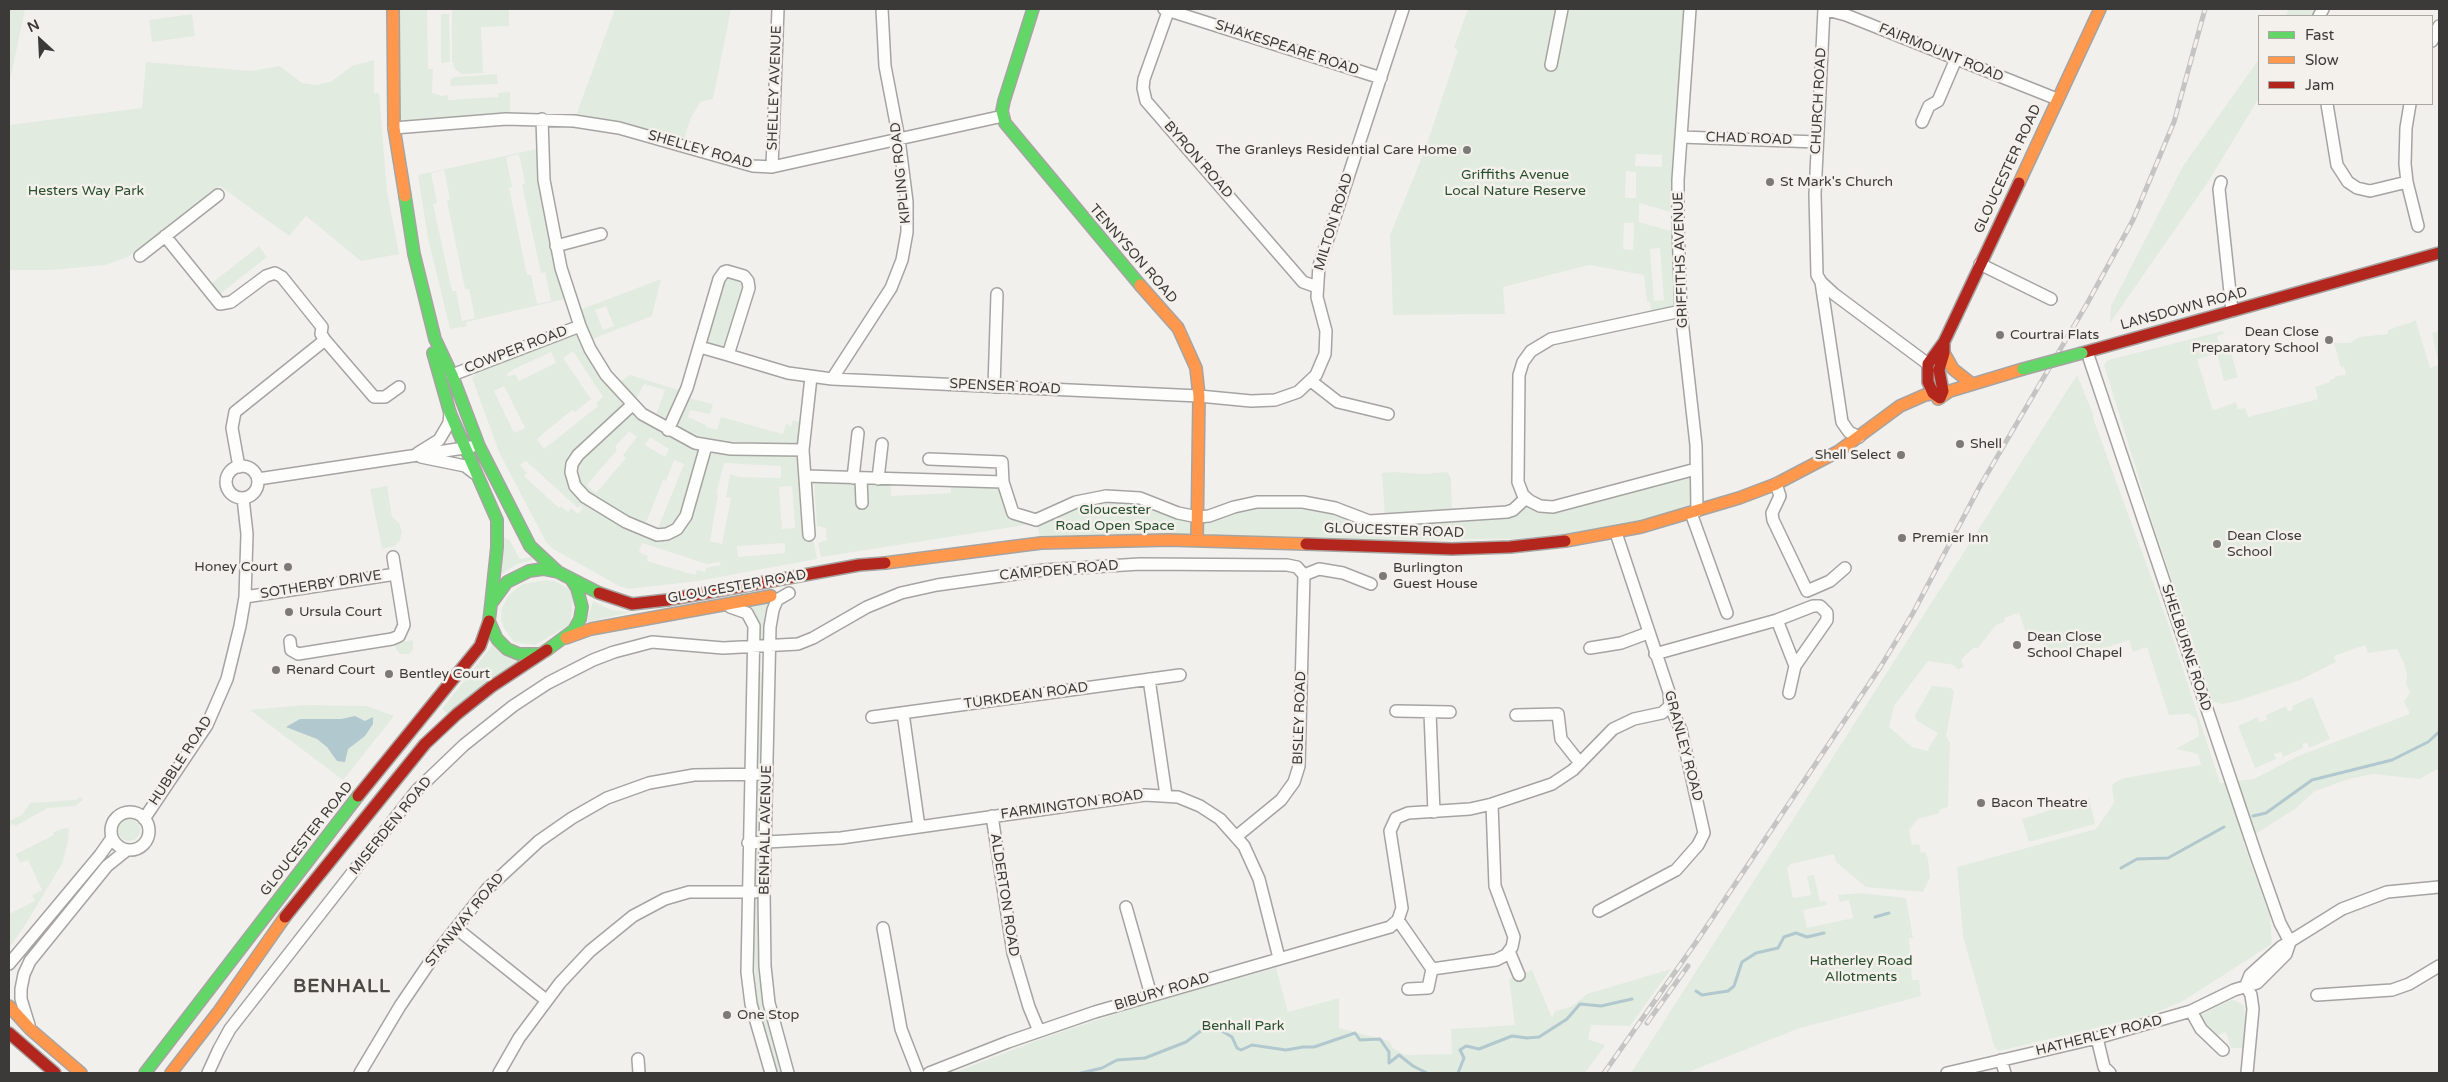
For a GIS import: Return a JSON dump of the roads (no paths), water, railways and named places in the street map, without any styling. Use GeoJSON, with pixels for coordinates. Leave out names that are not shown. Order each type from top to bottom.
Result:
{"type":"FeatureCollection","features":[{"type":"Feature","properties":{"kind":"main road"},"geometry":{"type":"LineString","coordinates":[[179,1073],[219,1011],[298,899],[425,744],[456,714],[538,654],[565,638],[577,624],[582,607],[578,588],[571,579],[558,572],[530,546],[479,446],[452,375],[434,339],[411,239],[394,128],[393,9]]}},
{"type":"Feature","properties":{"kind":"main road"},"geometry":{"type":"LineString","coordinates":[[1003,116],[1004,101],[1033,9]]}},
{"type":"Feature","properties":{"kind":"main road","name":"GLOUCESTER ROAD"},"geometry":{"type":"LineString","coordinates":[[1939,391],[1939,370],[1944,347],[1980,264],[2100,9]]}},
{"type":"Feature","properties":{"kind":"main road","name":"TENNYSON ROAD"},"geometry":{"type":"LineString","coordinates":[[1003,116],[1008,129],[1184,336],[1196,368],[1199,396],[1197,540]]}},
{"type":"Feature","properties":{"kind":"main road","name":"LANSDOWN ROAD"},"geometry":{"type":"LineString","coordinates":[[1939,391],[1972,384],[2439,253]]}},
{"type":"Feature","properties":{"kind":"main road"},"geometry":{"type":"LineString","coordinates":[[434,339],[433,351],[450,413],[464,448],[467,462],[476,475],[497,520],[497,546],[489,621],[497,639],[507,649],[519,654],[538,654]]}},
{"type":"Feature","properties":{"kind":"main road"},"geometry":{"type":"LineString","coordinates":[[1944,347],[1954,369],[1972,384]]}},
{"type":"Feature","properties":{"kind":"main road","name":"GLOUCESTER ROAD"},"geometry":{"type":"LineString","coordinates":[[1928,364],[1944,347]]}},
{"type":"Feature","properties":{"kind":"main road"},"geometry":{"type":"LineString","coordinates":[[1928,364],[1939,391]]}},
{"type":"Feature","properties":{"kind":"main road","name":"GLOUCESTER ROAD"},"geometry":{"type":"LineString","coordinates":[[571,579],[620,603],[640,604],[859,566],[914,561],[1041,543],[1107,540],[1197,540],[1481,548],[1539,545],[1616,533],[1694,512],[1776,484],[1806,469],[1857,438],[1875,422],[1900,406],[1939,391]]}},
{"type":"Feature","properties":{"kind":"main road","name":"GLOUCESTER ROAD"},"geometry":{"type":"LineString","coordinates":[[1857,438],[1882,430],[1939,391]]}},
{"type":"Feature","properties":{"kind":"main road","name":"GLOUCESTER ROAD"},"geometry":{"type":"LineString","coordinates":[[869,576],[914,561]]}},
{"type":"Feature","properties":{"kind":"main road"},"geometry":{"type":"LineString","coordinates":[[491,604],[497,593],[507,582],[519,575],[544,569],[558,572]]}},
{"type":"Feature","properties":{"kind":"main road","name":"GLOUCESTER ROAD"},"geometry":{"type":"LineString","coordinates":[[565,638],[591,629],[793,592]]}},
{"type":"Feature","properties":{"kind":"main road","name":"GLOUCESTER ROAD"},"geometry":{"type":"LineString","coordinates":[[145,1073],[401,741],[480,646],[489,621]]}},
{"type":"Feature","properties":{"kind":"main road"},"geometry":{"type":"LineString","coordinates":[[9,1007],[31,1030],[81,1073]]}},
{"type":"Feature","properties":{"kind":"main road"},"geometry":{"type":"LineString","coordinates":[[171,1073],[219,1011]]}},
{"type":"Feature","properties":{"kind":"main road"},"geometry":{"type":"LineString","coordinates":[[9,1033],[55,1073]]}},
{"type":"Feature","properties":{"kind":"street","name":"SHELLEY AVENUE"},"geometry":{"type":"LineString","coordinates":[[772,167],[778,9]]}},
{"type":"Feature","properties":{"kind":"street","name":"KIPLING ROAD"},"geometry":{"type":"LineString","coordinates":[[832,379],[885,298],[902,260],[908,217],[900,139],[885,66],[882,9]]}},
{"type":"Feature","properties":{"kind":"street","name":"SHAKESPEARE ROAD"},"geometry":{"type":"LineString","coordinates":[[1167,9],[1381,78]]}},
{"type":"Feature","properties":{"kind":"street","name":"BYRON ROAD"},"geometry":{"type":"LineString","coordinates":[[1167,9],[1144,79],[1143,92],[1146,100],[1303,282],[1316,287]]}},
{"type":"Feature","properties":{"kind":"street","name":"MILTON ROAD"},"geometry":{"type":"LineString","coordinates":[[1199,396],[1251,401],[1275,400],[1291,396],[1311,381],[1320,368],[1327,346],[1326,331],[1319,307],[1316,287],[1319,266],[1403,9]]}},
{"type":"Feature","properties":{"kind":"street"},"geometry":{"type":"LineString","coordinates":[[1550,65],[1562,9]]}},
{"type":"Feature","properties":{"kind":"street","name":"GRIFFITHS AVENUE"},"geometry":{"type":"LineString","coordinates":[[1690,9],[1681,136],[1678,226],[1681,312],[1696,444],[1694,512],[1727,613]]}},
{"type":"Feature","properties":{"kind":"street","name":"FAIRMOUNT ROAD"},"geometry":{"type":"LineString","coordinates":[[1824,9],[1846,15],[2057,99]]}},
{"type":"Feature","properties":{"kind":"street","name":"CHURCH ROAD"},"geometry":{"type":"LineString","coordinates":[[1824,9],[1817,142],[1815,251],[1817,276],[1821,282],[1842,422],[1849,432],[1857,438]]}},
{"type":"Feature","properties":{"kind":"street"},"geometry":{"type":"LineString","coordinates":[[2433,39],[2439,26]]}},
{"type":"Feature","properties":{"kind":"street"},"geometry":{"type":"LineString","coordinates":[[1922,122],[1929,106],[1938,101],[1956,59]]}},
{"type":"Feature","properties":{"kind":"street"},"geometry":{"type":"LineString","coordinates":[[2327,105],[2336,164],[2348,182],[2357,188],[2370,190],[2407,182]]}},
{"type":"Feature","properties":{"kind":"street"},"geometry":{"type":"LineString","coordinates":[[2410,105],[2405,146],[2407,182],[2418,226]]}},
{"type":"Feature","properties":{"kind":"street","name":"SHELLEY ROAD"},"geometry":{"type":"LineString","coordinates":[[394,128],[506,118],[542,119],[620,128],[753,166],[772,167],[1003,116]]}},
{"type":"Feature","properties":{"kind":"street"},"geometry":{"type":"LineString","coordinates":[[542,119],[544,180],[556,246],[569,298],[580,326],[600,366],[632,405],[668,430],[706,446],[731,449],[803,450]]}},
{"type":"Feature","properties":{"kind":"street","name":"CHAD ROAD"},"geometry":{"type":"LineString","coordinates":[[1681,136],[1817,142]]}},
{"type":"Feature","properties":{"kind":"street"},"geometry":{"type":"LineString","coordinates":[[2221,182],[2219,190],[2232,311]]}},
{"type":"Feature","properties":{"kind":"street"},"geometry":{"type":"LineString","coordinates":[[140,256],[218,195]]}},
{"type":"Feature","properties":{"kind":"street"},"geometry":{"type":"LineString","coordinates":[[556,246],[601,234]]}},
{"type":"Feature","properties":{"kind":"street"},"geometry":{"type":"LineString","coordinates":[[165,236],[220,304],[231,302],[269,274],[280,275],[322,327],[321,334],[324,340],[374,397],[385,398],[399,387]]}},
{"type":"Feature","properties":{"kind":"street"},"geometry":{"type":"LineString","coordinates":[[1980,264],[2051,299]]}},
{"type":"Feature","properties":{"kind":"street"},"geometry":{"type":"LineString","coordinates":[[668,430],[685,392],[719,279],[724,272],[744,276],[748,281],[749,288],[728,355]]}},
{"type":"Feature","properties":{"kind":"street"},"geometry":{"type":"LineString","coordinates":[[1821,282],[1928,364]]}},
{"type":"Feature","properties":{"kind":"street"},"geometry":{"type":"LineString","coordinates":[[994,387],[997,294]]}},
{"type":"Feature","properties":{"kind":"street"},"geometry":{"type":"LineString","coordinates":[[1681,312],[1550,339],[1537,346],[1527,356],[1519,375],[1518,482],[1526,498],[1540,506],[1553,507],[1696,469]]}},
{"type":"Feature","properties":{"kind":"street","name":"COWPER ROAD"},"geometry":{"type":"LineString","coordinates":[[452,375],[580,326]]}},
{"type":"Feature","properties":{"kind":"street"},"geometry":{"type":"LineString","coordinates":[[239,467],[232,428],[235,412],[324,340]]}},
{"type":"Feature","properties":{"kind":"street","name":"SPENSER ROAD"},"geometry":{"type":"LineString","coordinates":[[700,347],[811,377],[1199,396]]}},
{"type":"Feature","properties":{"kind":"street","name":"SHELBURNE ROAD"},"geometry":{"type":"LineString","coordinates":[[2085,352],[2280,923],[2290,942]]}},
{"type":"Feature","properties":{"kind":"street"},"geometry":{"type":"LineString","coordinates":[[809,535],[803,450],[811,377]]}},
{"type":"Feature","properties":{"kind":"street"},"geometry":{"type":"LineString","coordinates":[[1311,381],[1338,402],[1388,414]]}},
{"type":"Feature","properties":{"kind":"street"},"geometry":{"type":"LineString","coordinates":[[632,405],[578,455],[572,464],[571,472],[573,482],[581,493],[626,522],[657,535],[667,534],[677,529],[686,516],[706,446]]}},
{"type":"Feature","properties":{"kind":"street"},"geometry":{"type":"LineString","coordinates":[[415,455],[439,440],[449,423],[450,413]]}},
{"type":"Feature","properties":{"kind":"street"},"geometry":{"type":"LineString","coordinates":[[858,433],[857,478],[862,503]]}},
{"type":"Feature","properties":{"kind":"street"},"geometry":{"type":"LineString","coordinates":[[878,479],[882,444]]}},
{"type":"Feature","properties":{"kind":"street"},"geometry":{"type":"LineString","coordinates":[[415,455],[467,462],[479,446]]}},
{"type":"Feature","properties":{"kind":"street"},"geometry":{"type":"LineString","coordinates":[[258,479],[479,446]]}},
{"type":"Feature","properties":{"kind":"street"},"geometry":{"type":"LineString","coordinates":[[930,459],[1002,462],[1003,482],[1013,513],[1036,520],[1076,502],[1117,496],[1140,498],[1178,514],[1198,517],[1209,516],[1245,504],[1290,501],[1330,507],[1369,521],[1507,512],[1514,510],[1526,498]]}},
{"type":"Feature","properties":{"kind":"street"},"geometry":{"type":"LineString","coordinates":[[239,467],[253,471],[258,479],[256,490],[244,498],[230,493],[226,484],[228,475],[239,467]]}},
{"type":"Feature","properties":{"kind":"street"},"geometry":{"type":"LineString","coordinates":[[805,476],[1003,482]]}},
{"type":"Feature","properties":{"kind":"street"},"geometry":{"type":"LineString","coordinates":[[1776,484],[1780,496],[1772,513],[1773,520],[1807,591],[1830,581],[1845,568]]}},
{"type":"Feature","properties":{"kind":"street","name":"HUBBLE ROAD"},"geometry":{"type":"LineString","coordinates":[[144,819],[207,725],[226,679],[240,626],[245,597],[247,534],[244,498]]}},
{"type":"Feature","properties":{"kind":"street"},"geometry":{"type":"LineString","coordinates":[[1036,520],[1041,543]]}},
{"type":"Feature","properties":{"kind":"street","name":"GRANLEY ROAD"},"geometry":{"type":"LineString","coordinates":[[1600,911],[1676,870],[1702,838],[1704,829],[1680,730],[1670,706],[1669,692],[1616,533]]}},
{"type":"Feature","properties":{"kind":"street","name":"SOTHERBY DRIVE"},"geometry":{"type":"LineString","coordinates":[[290,641],[291,650],[298,654],[399,636],[404,625],[393,557]]}},
{"type":"Feature","properties":{"kind":"street","name":"CAMPDEN ROAD"},"geometry":{"type":"LineString","coordinates":[[753,647],[790,645],[813,638],[868,607],[901,593],[937,585],[1044,570],[1140,564],[1287,565],[1298,567],[1304,575]]}},
{"type":"Feature","properties":{"kind":"street"},"geometry":{"type":"LineString","coordinates":[[1304,575],[1319,568],[1343,573],[1371,584]]}},
{"type":"Feature","properties":{"kind":"street","name":"SOTHERBY DRIVE"},"geometry":{"type":"LineString","coordinates":[[245,597],[396,574]]}},
{"type":"Feature","properties":{"kind":"street","name":"BISLEY ROAD"},"geometry":{"type":"LineString","coordinates":[[1237,836],[1281,800],[1294,782],[1299,766],[1304,575]]}},
{"type":"Feature","properties":{"kind":"street","name":"BENHALL AVENUE"},"geometry":{"type":"LineString","coordinates":[[788,1073],[768,1002],[764,966],[764,892],[768,646],[773,610],[777,600],[793,592]]}},
{"type":"Feature","properties":{"kind":"street","name":"BENHALL AVENUE"},"geometry":{"type":"LineString","coordinates":[[724,605],[747,613],[754,626],[747,892],[748,990],[770,1073]]}},
{"type":"Feature","properties":{"kind":"street"},"geometry":{"type":"LineString","coordinates":[[1655,654],[1777,620],[1816,605],[1823,608],[1827,613],[1826,623],[1795,666],[1789,693]]}},
{"type":"Feature","properties":{"kind":"street"},"geometry":{"type":"LineString","coordinates":[[1777,620],[1795,666]]}},
{"type":"Feature","properties":{"kind":"street"},"geometry":{"type":"LineString","coordinates":[[1590,648],[1621,643],[1648,633]]}},
{"type":"Feature","properties":{"kind":"street","name":"MISERDEN ROAD"},"geometry":{"type":"LineString","coordinates":[[208,1073],[218,1049],[230,1029],[417,790],[444,762],[489,724],[548,683],[614,652],[644,643],[660,642],[700,647],[753,647]]}},
{"type":"Feature","properties":{"kind":"street","name":"TURKDEAN ROAD"},"geometry":{"type":"LineString","coordinates":[[872,717],[1180,675]]}},
{"type":"Feature","properties":{"kind":"street"},"geometry":{"type":"LineString","coordinates":[[1149,679],[1166,795]]}},
{"type":"Feature","properties":{"kind":"street"},"geometry":{"type":"LineString","coordinates":[[1408,989],[1428,988],[1432,969],[1398,920],[1402,903],[1391,826],[1396,818],[1404,814],[1492,804],[1552,784],[1580,763],[1607,734],[1619,725],[1634,719],[1662,713],[1670,706]]}},
{"type":"Feature","properties":{"kind":"street"},"geometry":{"type":"LineString","coordinates":[[1396,711],[1450,712]]}},
{"type":"Feature","properties":{"kind":"street"},"geometry":{"type":"LineString","coordinates":[[903,713],[919,827]]}},
{"type":"Feature","properties":{"kind":"street"},"geometry":{"type":"LineString","coordinates":[[1430,713],[1434,812]]}},
{"type":"Feature","properties":{"kind":"street"},"geometry":{"type":"LineString","coordinates":[[1516,715],[1558,714],[1561,739],[1580,763]]}},
{"type":"Feature","properties":{"kind":"street","name":"STANWAY ROAD"},"geometry":{"type":"LineString","coordinates":[[360,1073],[417,979],[487,889],[523,854],[572,818],[601,801],[634,787],[660,780],[694,775],[767,774]]}},
{"type":"Feature","properties":{"kind":"street","name":"FARMINGTON ROAD"},"geometry":{"type":"LineString","coordinates":[[748,843],[841,838],[1145,795],[1166,795],[1186,799],[1220,819],[1237,836],[1255,868],[1279,958]]}},
{"type":"Feature","properties":{"kind":"street"},"geometry":{"type":"LineString","coordinates":[[1432,969],[1496,960],[1509,951],[1514,937],[1495,886],[1492,804]]}},
{"type":"Feature","properties":{"kind":"street"},"geometry":{"type":"LineString","coordinates":[[9,964],[100,855],[112,838],[112,827],[120,815],[130,812],[144,819],[148,828],[147,838],[137,848],[127,850],[107,866],[30,961],[24,974],[21,999],[31,1030]]}},
{"type":"Feature","properties":{"kind":"street","name":"ALDERTON ROAD"},"geometry":{"type":"LineString","coordinates":[[992,816],[1012,953],[1039,1031]]}},
{"type":"Feature","properties":{"kind":"street"},"geometry":{"type":"LineString","coordinates":[[112,838],[118,846],[127,850]]}},
{"type":"Feature","properties":{"kind":"street","name":"HATHERLEY ROAD"},"geometry":{"type":"LineString","coordinates":[[1946,1073],[2097,1038],[2191,1010],[2246,985],[2250,975],[2290,942],[2322,920],[2356,902],[2394,891],[2439,888]]}},
{"type":"Feature","properties":{"kind":"street"},"geometry":{"type":"LineString","coordinates":[[499,1073],[519,1038],[546,1000],[590,951],[624,923],[649,906],[676,894],[695,891],[764,892]]}},
{"type":"Feature","properties":{"kind":"street"},"geometry":{"type":"LineString","coordinates":[[1126,907],[1151,994]]}},
{"type":"Feature","properties":{"kind":"street","name":"BIBURY ROAD"},"geometry":{"type":"LineString","coordinates":[[929,1073],[1039,1031],[1151,994],[1386,928],[1398,920]]}},
{"type":"Feature","properties":{"kind":"street"},"geometry":{"type":"LineString","coordinates":[[456,928],[546,1000]]}},
{"type":"Feature","properties":{"kind":"street"},"geometry":{"type":"LineString","coordinates":[[883,928],[901,1029],[918,1073]]}},
{"type":"Feature","properties":{"kind":"street"},"geometry":{"type":"LineString","coordinates":[[1509,951],[1519,975]]}},
{"type":"Feature","properties":{"kind":"street"},"geometry":{"type":"LineString","coordinates":[[2317,995],[2392,990],[2408,984],[2439,966]]}},
{"type":"Feature","properties":{"kind":"street"},"geometry":{"type":"LineString","coordinates":[[2246,985],[2251,995],[2253,1009],[2247,1073]]}},
{"type":"Feature","properties":{"kind":"street"},"geometry":{"type":"LineString","coordinates":[[2191,1010],[2201,1029],[2223,1050]]}},
{"type":"Feature","properties":{"kind":"street"},"geometry":{"type":"LineString","coordinates":[[2097,1038],[2104,1067],[2110,1073]]}},
{"type":"Feature","properties":{"kind":"street"},"geometry":{"type":"LineString","coordinates":[[638,1059],[639,1073]]}},
{"type":"Feature","properties":{"kind":"street"},"geometry":{"type":"LineString","coordinates":[[2001,1060],[2005,1073]]}},
{"type":"Feature","properties":{"kind":"water"},"geometry":{"type":"Polygon","coordinates":[[[355,716],[365,721],[373,717],[373,724],[365,736],[348,749],[345,762],[337,761],[327,747],[317,739],[286,727],[300,719],[341,719],[355,716]]]}},
{"type":"Feature","properties":{"kind":"waterway"},"geometry":{"type":"LineString","coordinates":[[2253,816],[2266,813],[2312,780],[2392,760],[2428,742],[2439,732]]}},
{"type":"Feature","properties":{"kind":"waterway"},"geometry":{"type":"LineString","coordinates":[[2121,868],[2137,859],[2168,858],[2224,827]]}},
{"type":"Feature","properties":{"kind":"waterway"},"geometry":{"type":"LineString","coordinates":[[1875,917],[1889,913]]}},
{"type":"Feature","properties":{"kind":"waterway"},"geometry":{"type":"LineString","coordinates":[[1696,991],[1702,995],[1728,991],[1734,986],[1742,962],[1756,953],[1778,948],[1784,937],[1796,933],[1807,937],[1824,933]]}},
{"type":"Feature","properties":{"kind":"waterway"},"geometry":{"type":"LineString","coordinates":[[1458,1073],[1464,1058],[1460,1050],[1466,1046],[1479,1049],[1512,1036],[1539,1037],[1567,1019],[1580,1004],[1601,1006],[1632,999]]}},
{"type":"Feature","properties":{"kind":"waterway"},"geometry":{"type":"LineString","coordinates":[[1081,1073],[1102,1068],[1117,1060],[1145,1058],[1186,1042],[1210,1024],[1232,1037],[1237,1048],[1241,1050],[1252,1045],[1286,1050],[1314,1047],[1355,1033],[1360,1040],[1380,1039],[1389,1052],[1389,1063],[1399,1055],[1413,1066],[1427,1073]]}},
{"type":"Feature","properties":{"kind":"railway"},"geometry":{"type":"LineString","coordinates":[[1604,1073],[1699,938],[1881,666],[1913,613],[1980,486],[2088,302],[2133,220],[2174,122],[2205,9]]}},
{"type":"Feature","properties":{"kind":"railway"},"geometry":{"type":"LineString","coordinates":[[1647,1023],[1688,966]]}},
{"type":"Feature","properties":{"kind":"place","name":"The Granleys Residential Care Home"},"geometry":{"type":"Point","coordinates":[1467,150]}},
{"type":"Feature","properties":{"kind":"place","name":"St Mark's Church"},"geometry":{"type":"Point","coordinates":[1770,182]}},
{"type":"Feature","properties":{"kind":"place","name":"Courtrai Flats"},"geometry":{"type":"Point","coordinates":[2000,335]}},
{"type":"Feature","properties":{"kind":"place","name":"Dean Close Preparatory School"},"geometry":{"type":"Point","coordinates":[2329,340]}},
{"type":"Feature","properties":{"kind":"place","name":"Shell"},"geometry":{"type":"Point","coordinates":[1960,444]}},
{"type":"Feature","properties":{"kind":"place","name":"Shell Select"},"geometry":{"type":"Point","coordinates":[1901,455]}},
{"type":"Feature","properties":{"kind":"place","name":"Premier Inn"},"geometry":{"type":"Point","coordinates":[1902,538]}},
{"type":"Feature","properties":{"kind":"place","name":"Dean Close School"},"geometry":{"type":"Point","coordinates":[2217,544]}},
{"type":"Feature","properties":{"kind":"place","name":"Honey Court"},"geometry":{"type":"Point","coordinates":[288,567]}},
{"type":"Feature","properties":{"kind":"place","name":"Burlington Guest House"},"geometry":{"type":"Point","coordinates":[1383,576]}},
{"type":"Feature","properties":{"kind":"place","name":"Ursula Court"},"geometry":{"type":"Point","coordinates":[289,612]}},
{"type":"Feature","properties":{"kind":"place","name":"Dean Close School Chapel"},"geometry":{"type":"Point","coordinates":[2017,645]}},
{"type":"Feature","properties":{"kind":"place","name":"Renard Court"},"geometry":{"type":"Point","coordinates":[276,670]}},
{"type":"Feature","properties":{"kind":"place","name":"Bentley Court"},"geometry":{"type":"Point","coordinates":[389,674]}},
{"type":"Feature","properties":{"kind":"place","name":"Bacon Theatre"},"geometry":{"type":"Point","coordinates":[1981,803]}},
{"type":"Feature","properties":{"kind":"place","name":"One Stop"},"geometry":{"type":"Point","coordinates":[727,1015]}},
{"type":"Feature","properties":{"kind":"district","name":"BENHALL"},"geometry":{"type":"Point","coordinates":[342,987]}},
{"type":"Feature","properties":{"kind":"park label","name":"Griffiths Avenue Local Nature Reserve"},"geometry":{"type":"Point","coordinates":[1515,184]}},
{"type":"Feature","properties":{"kind":"park label","name":"Hesters Way Park"},"geometry":{"type":"Point","coordinates":[86,191]}},
{"type":"Feature","properties":{"kind":"park label","name":"Gloucester Road Open Space"},"geometry":{"type":"Point","coordinates":[1115,518]}},
{"type":"Feature","properties":{"kind":"park label","name":"Hatherley Road Allotments"},"geometry":{"type":"Point","coordinates":[1861,970]}},
{"type":"Feature","properties":{"kind":"park label","name":"Benhall Park"},"geometry":{"type":"Point","coordinates":[1243,1026]}}]}
